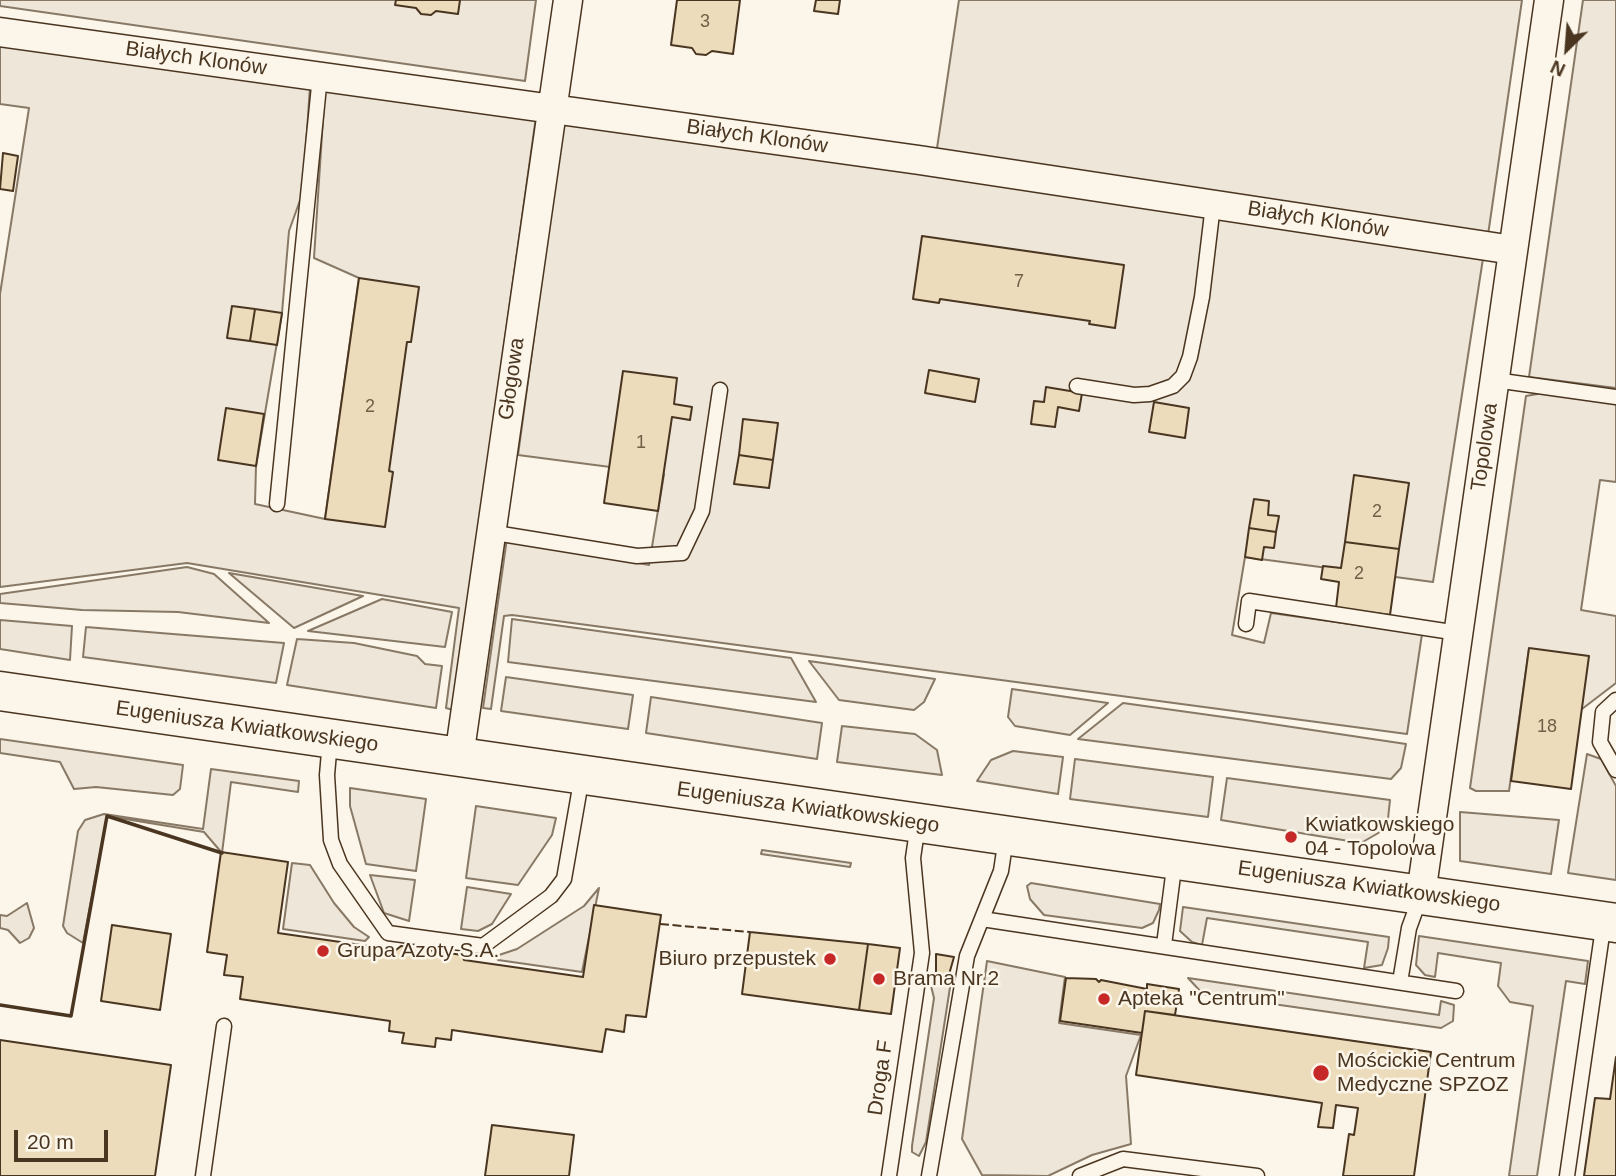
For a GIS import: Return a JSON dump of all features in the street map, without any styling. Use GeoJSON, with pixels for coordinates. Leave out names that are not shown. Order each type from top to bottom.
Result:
{"type":"FeatureCollection","features":[{"type":"Feature","properties":{"kind":"main road","name":"Eugeniusza Kwiatkowskiego"},"geometry":{"type":"LineString","coordinates":[[0,691],[1006,838],[1175,859],[1610,922]]}},
{"type":"Feature","properties":{"kind":"street","name":"Głogowa"},"geometry":{"type":"LineString","coordinates":[[459,757],[489,532],[568,0]]}},
{"type":"Feature","properties":{"kind":"street","name":"Topolowa"},"geometry":{"type":"LineString","coordinates":[[1421,894],[1549,0]]}},
{"type":"Feature","properties":{"kind":"street","name":"Białych Klonów"},"geometry":{"type":"LineString","coordinates":[[0,32],[552,108],[1513,250]]}},
{"type":"Feature","properties":{"kind":"lane"},"geometry":{"type":"LineString","coordinates":[[277,503],[320,76]]}},
{"type":"Feature","properties":{"kind":"lane"},"geometry":{"type":"LineString","coordinates":[[1077,386],[1134,395],[1150,394],[1172,386],[1183,376],[1190,357],[1202,297],[1213,205]]}},
{"type":"Feature","properties":{"kind":"lane"},"geometry":{"type":"LineString","coordinates":[[1495,380],[1616,397]]}},
{"type":"Feature","properties":{"kind":"lane"},"geometry":{"type":"LineString","coordinates":[[489,532],[637,556],[682,553],[702,511],[720,390]]}},
{"type":"Feature","properties":{"kind":"lane"},"geometry":{"type":"LineString","coordinates":[[1245,624],[1249,601],[1458,633]]}},
{"type":"Feature","properties":{"kind":"lane"},"geometry":{"type":"LineString","coordinates":[[1616,699],[1603,712],[1600,742],[1616,770]]}},
{"type":"Feature","properties":{"kind":"lane"},"geometry":{"type":"LineString","coordinates":[[330,739],[327,775],[331,841],[340,864],[388,933],[483,946],[551,895],[564,879],[582,775]]}},
{"type":"Feature","properties":{"kind":"lane","name":"Droga F"},"geometry":{"type":"LineString","coordinates":[[889,1176],[922,953],[913,858],[918,824]]}},
{"type":"Feature","properties":{"kind":"lane"},"geometry":{"type":"LineString","coordinates":[[929,1176],[967,956],[1001,871],[1006,838]]}},
{"type":"Feature","properties":{"kind":"lane"},"geometry":{"type":"LineString","coordinates":[[1164,945],[1175,859]]}},
{"type":"Feature","properties":{"kind":"lane"},"geometry":{"type":"LineString","coordinates":[[1399,982],[1409,928],[1421,894]]}},
{"type":"Feature","properties":{"kind":"lane"},"geometry":{"type":"LineString","coordinates":[[982,919],[1456,991]]}},
{"type":"Feature","properties":{"kind":"lane"},"geometry":{"type":"LineString","coordinates":[[1567,1176],[1610,922]]}},
{"type":"Feature","properties":{"kind":"lane"},"geometry":{"type":"LineString","coordinates":[[203,1176],[224,1026]]}},
{"type":"Feature","properties":{"kind":"lane"},"geometry":{"type":"LineString","coordinates":[[1080,1176],[1123,1159],[1257,1176]]}},
{"type":"Feature","properties":{"kind":"shaded area"},"geometry":{"type":"Polygon","coordinates":[[[0,0],[536,0],[525,81],[0,6],[0,0]]]}},
{"type":"Feature","properties":{"kind":"shaded area"},"geometry":{"type":"Polygon","coordinates":[[[959,0],[1522,0],[1488,235],[936,155],[959,0]]]}},
{"type":"Feature","properties":{"kind":"shaded area"},"geometry":{"type":"Polygon","coordinates":[[[1583,0],[1616,0],[1616,388],[1529,377],[1583,0]]]}},
{"type":"Feature","properties":{"kind":"shaded area"},"geometry":{"type":"Polygon","coordinates":[[[0,45],[310,86],[303,192],[289,231],[282,313],[256,466],[255,504],[325,519],[359,278],[314,258],[325,88],[536,117],[453,710],[446,708],[459,608],[187,563],[0,587],[0,294],[29,108],[0,104],[0,45]]]}},
{"type":"Feature","properties":{"kind":"shaded area"},"geometry":{"type":"Polygon","coordinates":[[[563,123],[1484,252],[1433,582],[1245,557],[1232,635],[1264,643],[1271,613],[1422,634],[1407,734],[512,615],[504,616],[491,709],[483,708],[507,538],[649,565],[664,474],[518,455],[563,123]]]}},
{"type":"Feature","properties":{"kind":"shaded area"},"geometry":{"type":"Polygon","coordinates":[[[1543,393],[1616,403],[1616,482],[1600,480],[1581,610],[1616,616],[1616,683],[1582,709],[1529,649],[1509,791],[1476,791],[1470,788],[1526,396],[1543,393]]]}},
{"type":"Feature","properties":{"kind":"shaded area"},"geometry":{"type":"Polygon","coordinates":[[[187,567],[214,574],[269,623],[178,612],[82,610],[0,603],[0,594],[187,567]]]}},
{"type":"Feature","properties":{"kind":"shaded area"},"geometry":{"type":"Polygon","coordinates":[[[229,573],[363,596],[294,628],[229,573]]]}},
{"type":"Feature","properties":{"kind":"shaded area"},"geometry":{"type":"Polygon","coordinates":[[[382,599],[452,612],[445,647],[308,631],[382,599]]]}},
{"type":"Feature","properties":{"kind":"shaded area"},"geometry":{"type":"Polygon","coordinates":[[[512,619],[791,658],[816,702],[508,662],[512,619]]]}},
{"type":"Feature","properties":{"kind":"shaded area"},"geometry":{"type":"Polygon","coordinates":[[[0,620],[72,626],[70,660],[0,649],[0,620]]]}},
{"type":"Feature","properties":{"kind":"shaded area"},"geometry":{"type":"Polygon","coordinates":[[[86,627],[284,643],[276,683],[83,657],[86,627]]]}},
{"type":"Feature","properties":{"kind":"shaded area"},"geometry":{"type":"Polygon","coordinates":[[[297,639],[354,643],[417,656],[425,664],[442,666],[436,708],[287,685],[297,639]]]}},
{"type":"Feature","properties":{"kind":"shaded area"},"geometry":{"type":"Polygon","coordinates":[[[809,661],[935,679],[924,702],[914,710],[839,700],[809,661]]]}},
{"type":"Feature","properties":{"kind":"shaded area"},"geometry":{"type":"Polygon","coordinates":[[[506,677],[633,695],[628,729],[501,711],[506,677]]]}},
{"type":"Feature","properties":{"kind":"shaded area"},"geometry":{"type":"Polygon","coordinates":[[[1012,689],[1108,703],[1070,735],[1015,726],[1008,717],[1012,689]]]}},
{"type":"Feature","properties":{"kind":"shaded area"},"geometry":{"type":"Polygon","coordinates":[[[651,697],[822,723],[817,759],[646,733],[651,697]]]}},
{"type":"Feature","properties":{"kind":"shaded area"},"geometry":{"type":"Polygon","coordinates":[[[1123,703],[1406,744],[1401,768],[1391,779],[1078,739],[1123,703]]]}},
{"type":"Feature","properties":{"kind":"shaded area"},"geometry":{"type":"Polygon","coordinates":[[[842,726],[915,734],[937,750],[942,775],[837,762],[842,726]]]}},
{"type":"Feature","properties":{"kind":"shaded area"},"geometry":{"type":"Polygon","coordinates":[[[0,739],[183,765],[180,789],[173,795],[96,787],[74,789],[60,762],[0,753],[0,739]]]}},
{"type":"Feature","properties":{"kind":"shaded area"},"geometry":{"type":"Polygon","coordinates":[[[1013,751],[1063,757],[1058,794],[977,781],[991,760],[1013,751]]]}},
{"type":"Feature","properties":{"kind":"shaded area"},"geometry":{"type":"Polygon","coordinates":[[[1587,754],[1601,759],[1616,786],[1616,880],[1568,873],[1587,754]]]}},
{"type":"Feature","properties":{"kind":"shaded area"},"geometry":{"type":"Polygon","coordinates":[[[1075,759],[1213,777],[1208,817],[1070,799],[1075,759]]]}},
{"type":"Feature","properties":{"kind":"shaded area"},"geometry":{"type":"Polygon","coordinates":[[[211,769],[299,781],[298,792],[231,782],[222,853],[204,832],[107,816],[83,943],[67,933],[63,926],[78,831],[85,820],[104,814],[203,829],[211,769]]]}},
{"type":"Feature","properties":{"kind":"shaded area"},"geometry":{"type":"Polygon","coordinates":[[[1227,778],[1390,800],[1387,828],[1361,843],[1221,820],[1227,778]]]}},
{"type":"Feature","properties":{"kind":"shaded area"},"geometry":{"type":"Polygon","coordinates":[[[350,788],[426,799],[416,871],[366,864],[350,806],[350,788]]]}},
{"type":"Feature","properties":{"kind":"shaded area"},"geometry":{"type":"Polygon","coordinates":[[[476,806],[556,818],[552,835],[518,885],[466,878],[476,806]]]}},
{"type":"Feature","properties":{"kind":"shaded area"},"geometry":{"type":"Polygon","coordinates":[[[1460,812],[1559,820],[1551,874],[1460,861],[1460,812]]]}},
{"type":"Feature","properties":{"kind":"shaded area"},"geometry":{"type":"Polygon","coordinates":[[[762,850],[851,863],[850,867],[761,854],[762,850]]]}},
{"type":"Feature","properties":{"kind":"shaded area"},"geometry":{"type":"Polygon","coordinates":[[[292,863],[310,865],[334,903],[354,927],[369,937],[365,941],[283,929],[292,863]]]}},
{"type":"Feature","properties":{"kind":"shaded area"},"geometry":{"type":"Polygon","coordinates":[[[370,875],[415,880],[409,921],[384,913],[370,875]]]}},
{"type":"Feature","properties":{"kind":"shaded area"},"geometry":{"type":"Polygon","coordinates":[[[1031,883],[1160,904],[1159,910],[1153,923],[1142,928],[1044,915],[1030,899],[1027,886],[1031,883]]]}},
{"type":"Feature","properties":{"kind":"shaded area"},"geometry":{"type":"Polygon","coordinates":[[[467,887],[511,894],[492,924],[478,931],[461,929],[467,887]]]}},
{"type":"Feature","properties":{"kind":"shaded area"},"geometry":{"type":"Polygon","coordinates":[[[599,888],[582,972],[498,960],[496,956],[517,949],[584,906],[599,888]]]}},
{"type":"Feature","properties":{"kind":"shaded area"},"geometry":{"type":"Polygon","coordinates":[[[27,903],[34,928],[29,938],[20,943],[8,930],[0,928],[0,915],[7,916],[27,903]]]}},
{"type":"Feature","properties":{"kind":"shaded area"},"geometry":{"type":"Polygon","coordinates":[[[1183,907],[1389,937],[1388,948],[1382,965],[1364,968],[1368,942],[1207,918],[1202,945],[1192,942],[1180,931],[1183,907]]]}},
{"type":"Feature","properties":{"kind":"shaded area"},"geometry":{"type":"Polygon","coordinates":[[[1419,936],[1588,961],[1585,984],[1566,981],[1537,1176],[1509,1176],[1533,1006],[1510,1002],[1498,986],[1501,963],[1438,953],[1435,977],[1425,975],[1416,965],[1419,936]]]}},
{"type":"Feature","properties":{"kind":"shaded area"},"geometry":{"type":"Polygon","coordinates":[[[987,961],[1065,977],[1059,1023],[1141,1035],[1126,1076],[1131,1144],[1092,1155],[1048,1176],[982,1175],[962,1139],[987,961]]]}},
{"type":"Feature","properties":{"kind":"shaded area"},"geometry":{"type":"Polygon","coordinates":[[[929,978],[951,981],[926,1142],[919,1156],[912,1152],[912,1146],[934,998],[929,978]]]}},
{"type":"Feature","properties":{"kind":"shaded area"},"geometry":{"type":"Polygon","coordinates":[[[1188,978],[1439,1015],[1441,1001],[1454,1005],[1453,1021],[1441,1028],[1203,994],[1188,978]]]}},
{"type":"Feature","properties":{"kind":"building"},"geometry":{"type":"Polygon","coordinates":[[[396,0],[460,0],[458,14],[436,11],[431,15],[421,14],[416,8],[395,5],[396,0]]]}},
{"type":"Feature","properties":{"kind":"building"},"geometry":{"type":"Polygon","coordinates":[[[677,0],[740,0],[733,54],[712,51],[706,55],[696,54],[692,48],[671,45],[677,0]]]}},
{"type":"Feature","properties":{"kind":"building"},"geometry":{"type":"Polygon","coordinates":[[[816,0],[840,0],[838,14],[814,11],[816,0]]]}},
{"type":"Feature","properties":{"kind":"building"},"geometry":{"type":"Polygon","coordinates":[[[3,153],[18,156],[13,191],[0,189],[3,153]]]}},
{"type":"Feature","properties":{"kind":"building"},"geometry":{"type":"Polygon","coordinates":[[[922,236],[1124,265],[1115,328],[1089,324],[1090,321],[940,299],[939,303],[913,299],[922,236]]]}},
{"type":"Feature","properties":{"kind":"building"},"geometry":{"type":"Polygon","coordinates":[[[359,278],[419,287],[411,342],[407,342],[389,471],[393,472],[385,527],[325,519],[359,278]]]}},
{"type":"Feature","properties":{"kind":"building"},"geometry":{"type":"Polygon","coordinates":[[[232,306],[255,309],[250,341],[227,338],[232,306]]]}},
{"type":"Feature","properties":{"kind":"building"},"geometry":{"type":"Polygon","coordinates":[[[255,309],[282,313],[277,345],[250,341],[255,309]]]}},
{"type":"Feature","properties":{"kind":"building"},"geometry":{"type":"Polygon","coordinates":[[[929,370],[979,379],[975,402],[925,393],[929,370]]]}},
{"type":"Feature","properties":{"kind":"building"},"geometry":{"type":"Polygon","coordinates":[[[623,371],[677,378],[674,404],[692,407],[690,420],[672,417],[658,511],[604,503],[623,371]]]}},
{"type":"Feature","properties":{"kind":"building"},"geometry":{"type":"Polygon","coordinates":[[[1046,387],[1082,393],[1079,411],[1058,407],[1055,427],[1031,424],[1034,401],[1044,402],[1046,387]]]}},
{"type":"Feature","properties":{"kind":"building"},"geometry":{"type":"Polygon","coordinates":[[[1154,402],[1189,408],[1185,438],[1149,432],[1154,402]]]}},
{"type":"Feature","properties":{"kind":"building"},"geometry":{"type":"Polygon","coordinates":[[[226,408],[264,414],[256,466],[218,460],[226,408]]]}},
{"type":"Feature","properties":{"kind":"building"},"geometry":{"type":"Polygon","coordinates":[[[743,419],[778,423],[773,460],[739,455],[743,419]]]}},
{"type":"Feature","properties":{"kind":"building"},"geometry":{"type":"Polygon","coordinates":[[[739,455],[773,460],[769,488],[734,484],[739,455]]]}},
{"type":"Feature","properties":{"kind":"building"},"geometry":{"type":"Polygon","coordinates":[[[1354,475],[1409,483],[1399,549],[1345,542],[1354,475]]]}},
{"type":"Feature","properties":{"kind":"building"},"geometry":{"type":"Polygon","coordinates":[[[1254,499],[1269,501],[1268,515],[1279,516],[1276,532],[1249,528],[1254,499]]]}},
{"type":"Feature","properties":{"kind":"building"},"geometry":{"type":"Polygon","coordinates":[[[1249,528],[1276,532],[1274,548],[1264,547],[1262,560],[1245,557],[1249,528]]]}},
{"type":"Feature","properties":{"kind":"building"},"geometry":{"type":"Polygon","coordinates":[[[1345,542],[1399,549],[1390,615],[1336,608],[1339,582],[1321,579],[1323,566],[1341,568],[1345,542]]]}},
{"type":"Feature","properties":{"kind":"building"},"geometry":{"type":"Polygon","coordinates":[[[1529,648],[1589,656],[1571,789],[1511,781],[1529,648]]]}},
{"type":"Feature","properties":{"kind":"building","name":"Grupa Azoty S.A."},"geometry":{"type":"Polygon","coordinates":[[[221,852],[288,862],[278,933],[396,950],[401,946],[462,955],[464,960],[583,977],[594,905],[661,915],[646,1017],[626,1015],[624,1032],[606,1029],[602,1052],[452,1030],[451,1040],[436,1038],[435,1047],[402,1043],[404,1033],[389,1031],[390,1021],[240,999],[243,977],[224,975],[227,955],[207,952],[221,852]]]}},
{"type":"Feature","properties":{"kind":"building"},"geometry":{"type":"Polygon","coordinates":[[[112,925],[171,934],[160,1010],[101,1001],[112,925]]]}},
{"type":"Feature","properties":{"kind":"building"},"geometry":{"type":"Polygon","coordinates":[[[750,932],[868,944],[859,1010],[742,994],[750,932]]]}},
{"type":"Feature","properties":{"kind":"building","name":"Brama Nr.2"},"geometry":{"type":"Polygon","coordinates":[[[868,944],[900,948],[891,1014],[859,1010],[868,944]]]}},
{"type":"Feature","properties":{"kind":"building"},"geometry":{"type":"Polygon","coordinates":[[[936,954],[954,957],[948,978],[936,977],[936,954]]]}},
{"type":"Feature","properties":{"kind":"building"},"geometry":{"type":"Polygon","coordinates":[[[1066,978],[1096,979],[1099,982],[1101,980],[1147,989],[1147,984],[1179,989],[1175,1015],[1145,1011],[1142,1033],[1060,1021],[1066,978]]]}},
{"type":"Feature","properties":{"kind":"building"},"geometry":{"type":"Polygon","coordinates":[[[1145,1011],[1431,1052],[1414,1176],[1343,1176],[1349,1134],[1354,1135],[1358,1108],[1336,1105],[1333,1128],[1318,1127],[1322,1103],[1136,1075],[1145,1011]]]}},
{"type":"Feature","properties":{"kind":"building"},"geometry":{"type":"Polygon","coordinates":[[[0,1040],[171,1065],[155,1176],[0,1176],[0,1040]]]}},
{"type":"Feature","properties":{"kind":"building"},"geometry":{"type":"Polygon","coordinates":[[[1616,1057],[1616,1176],[1584,1176],[1595,1098],[1610,1099],[1616,1057]]]}},
{"type":"Feature","properties":{"kind":"building"},"geometry":{"type":"Polygon","coordinates":[[[492,1125],[574,1135],[569,1176],[485,1176],[492,1125]]]}},
{"type":"Feature","properties":{"kind":"fence"},"geometry":{"type":"LineString","coordinates":[[660,924],[750,932]]}},
{"type":"Feature","properties":{"kind":"wall"},"geometry":{"type":"LineString","coordinates":[[0,1005],[71,1016],[107,816],[222,853]]}},
{"type":"Feature","properties":{"kind":"place","name":"Kwiatkowskiego 04 - Topolowa"},"geometry":{"type":"Point","coordinates":[1291,837]}},
{"type":"Feature","properties":{"kind":"place","name":"Grupa Azoty S.A."},"geometry":{"type":"Point","coordinates":[323,951]}},
{"type":"Feature","properties":{"kind":"place","name":"Biuro przepustek"},"geometry":{"type":"Point","coordinates":[830,959]}},
{"type":"Feature","properties":{"kind":"place","name":"Brama Nr.2"},"geometry":{"type":"Point","coordinates":[879,979]}},
{"type":"Feature","properties":{"kind":"place","name":"Apteka \"Centrum\""},"geometry":{"type":"Point","coordinates":[1104,999]}},
{"type":"Feature","properties":{"kind":"place","name":"Mościckie Centrum Medyczne SPZOZ"},"geometry":{"type":"Point","coordinates":[1321,1073]}}]}
